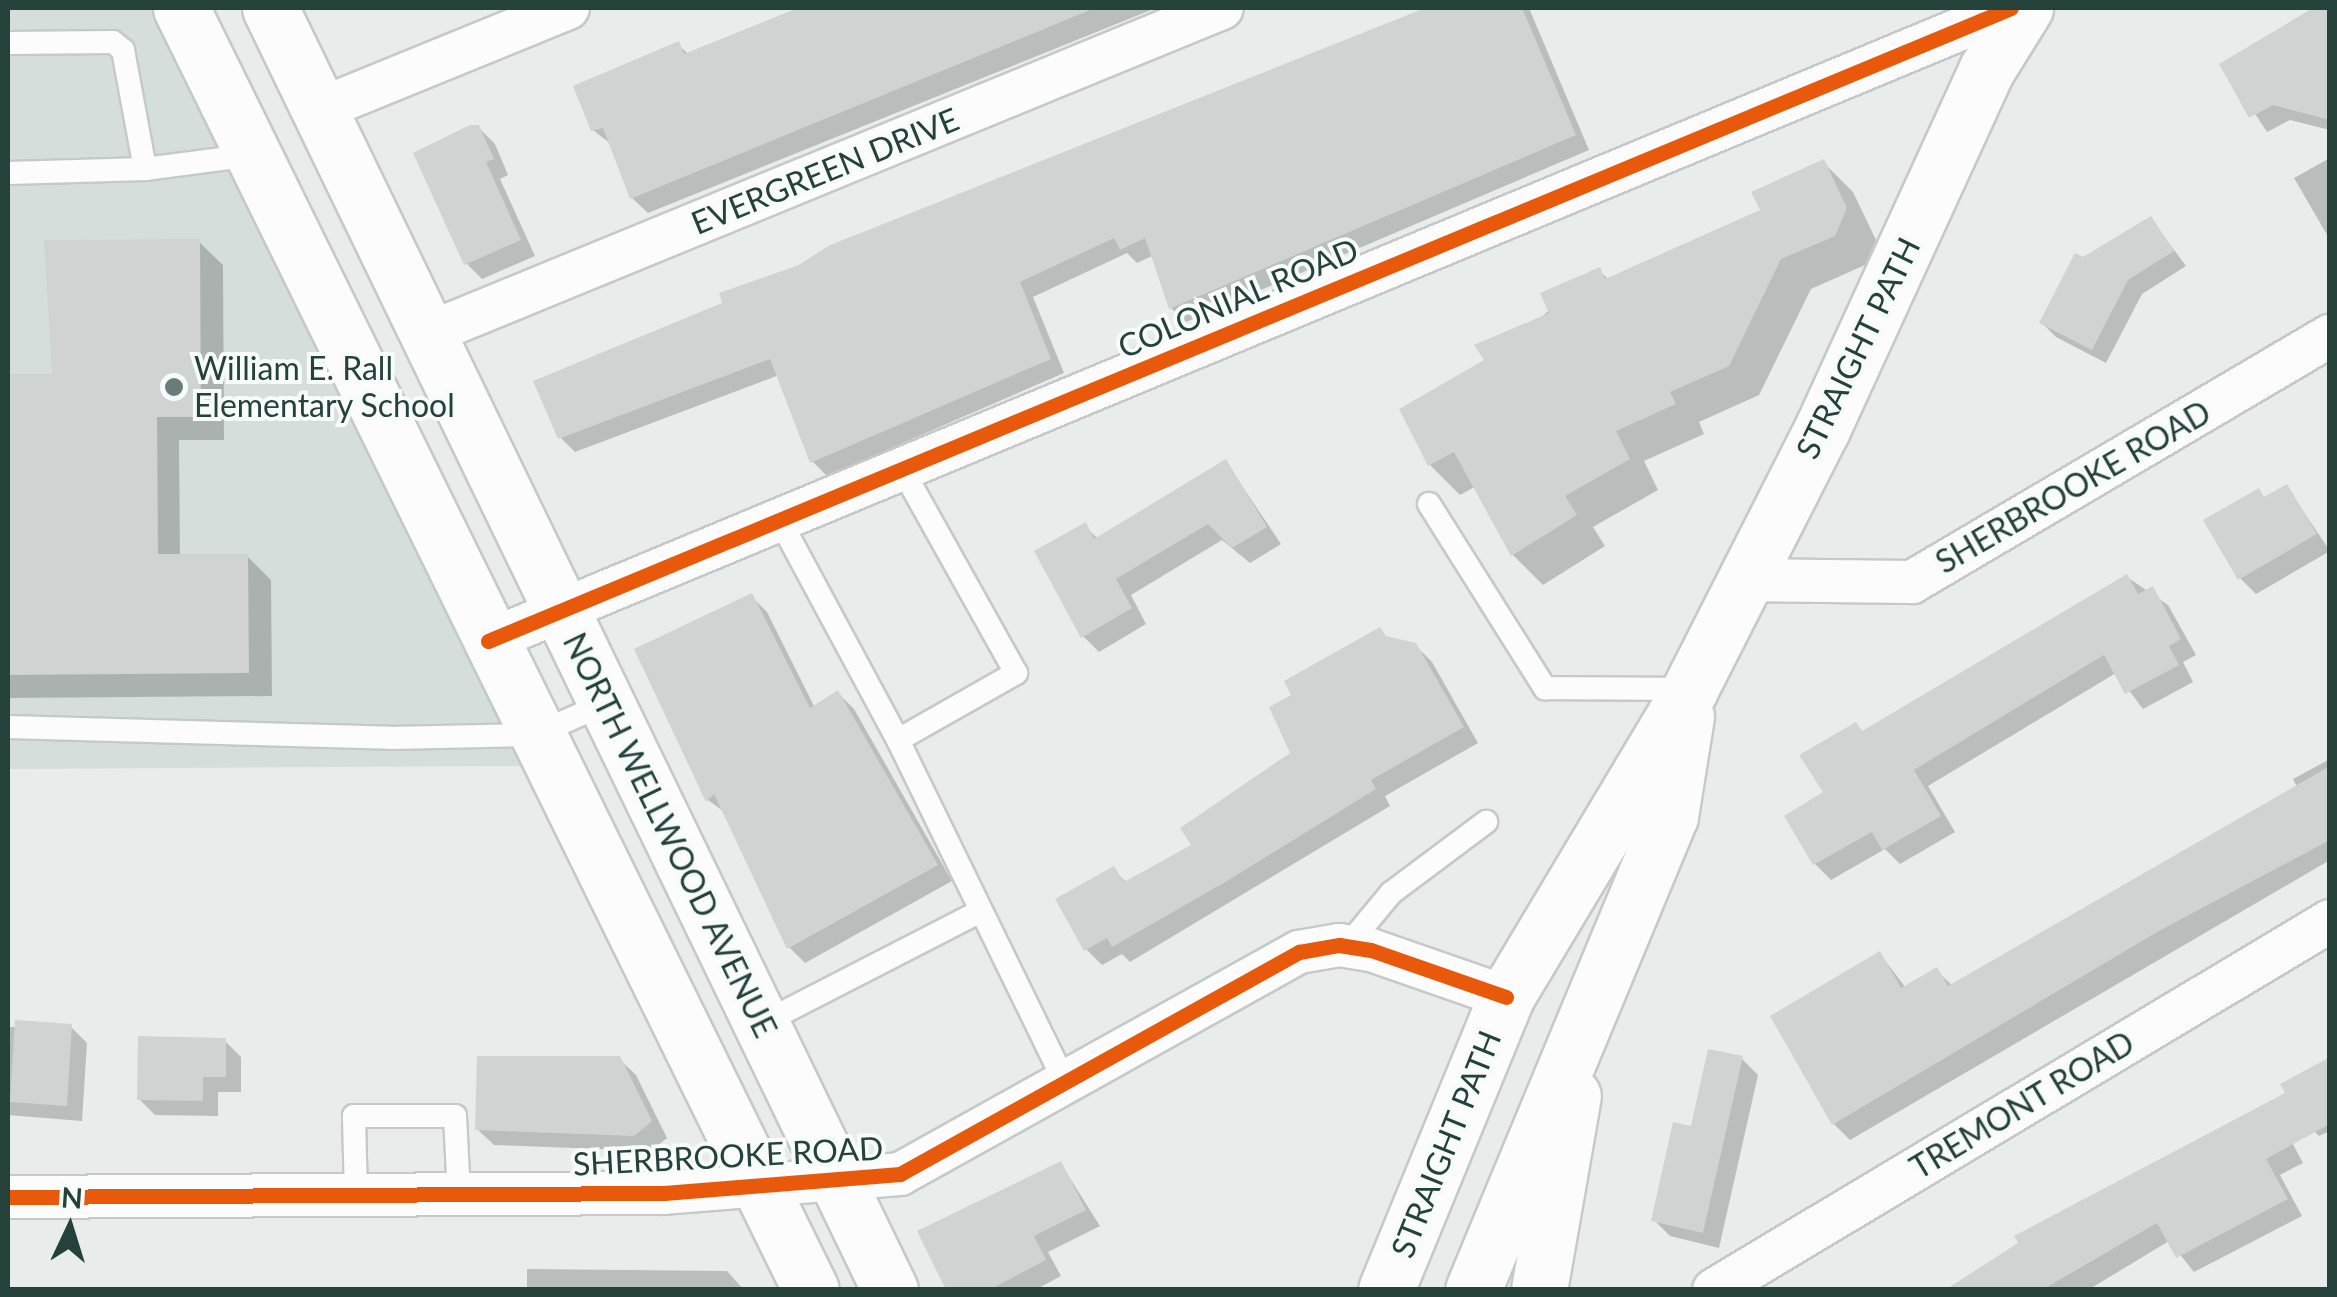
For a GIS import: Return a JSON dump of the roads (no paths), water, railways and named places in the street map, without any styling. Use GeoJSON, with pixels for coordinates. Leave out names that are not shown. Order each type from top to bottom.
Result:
{"type":"FeatureCollection","features":[{"type":"Feature","properties":{"kind":"main road"},"geometry":{"type":"LineString","coordinates":[[181,8],[534,735],[812,1290]]}},
{"type":"Feature","properties":{"kind":"main road","name":"NORTH WELLWOOD AVENUE"},"geometry":{"type":"LineString","coordinates":[[270,8],[890,1290]]}},
{"type":"Feature","properties":{"kind":"main road","name":"STRAIGHT PATH"},"geometry":{"type":"LineString","coordinates":[[1386,1290],[1506,996],[1690,689],[1741,580],[1822,429],[1987,69],[2025,8]]}},
{"type":"Feature","properties":{"kind":"main road","name":"STRAIGHT PATH"},"geometry":{"type":"LineString","coordinates":[[1473,1290],[1588,1005],[1670,816],[1690,689]]}},
{"type":"Feature","properties":{"kind":"main road"},"geometry":{"type":"LineString","coordinates":[[1539,1290],[1588,1005]]}},
{"type":"Feature","properties":{"kind":"street"},"geometry":{"type":"LineString","coordinates":[[318,110],[568,8]]}},
{"type":"Feature","properties":{"kind":"street","name":"EVERGREEN DRIVE"},"geometry":{"type":"LineString","coordinates":[[427,334],[1222,8]]}},
{"type":"Feature","properties":{"kind":"street","name":"COLONIAL ROAD"},"geometry":{"type":"LineString","coordinates":[[488,640],[2010,8]]}},
{"type":"Feature","properties":{"kind":"street","name":"SHERBROOKE ROAD"},"geometry":{"type":"LineString","coordinates":[[1741,580],[1912,582],[2330,336]]}},
{"type":"Feature","properties":{"kind":"street","name":"TREMONT ROAD"},"geometry":{"type":"LineString","coordinates":[[1714,1290],[2330,921]]}},
{"type":"Feature","properties":{"kind":"street","name":"SHERBROOKE ROAD"},"geometry":{"type":"LineString","coordinates":[[8,1197],[664,1193],[836,1176],[900,1174],[1300,952],[1348,946],[1506,996]]}},
{"type":"Feature","properties":{"kind":"lane"},"geometry":{"type":"LineString","coordinates":[[8,43],[113,42],[123,50],[145,169]]}},
{"type":"Feature","properties":{"kind":"lane"},"geometry":{"type":"LineString","coordinates":[[8,173],[145,169],[253,156]]}},
{"type":"Feature","properties":{"kind":"lane"},"geometry":{"type":"LineString","coordinates":[[898,740],[1016,673],[901,468]]}},
{"type":"Feature","properties":{"kind":"lane"},"geometry":{"type":"LineString","coordinates":[[1429,504],[1545,688],[1690,689]]}},
{"type":"Feature","properties":{"kind":"lane"},"geometry":{"type":"LineString","coordinates":[[779,519],[898,740],[1065,1083]]}},
{"type":"Feature","properties":{"kind":"lane"},"geometry":{"type":"LineString","coordinates":[[8,726],[370,738],[534,735],[607,703]]}},
{"type":"Feature","properties":{"kind":"lane"},"geometry":{"type":"LineString","coordinates":[[1348,946],[1392,893],[1486,822]]}},
{"type":"Feature","properties":{"kind":"lane"},"geometry":{"type":"LineString","coordinates":[[760,1024],[980,912]]}},
{"type":"Feature","properties":{"kind":"lane"},"geometry":{"type":"LineString","coordinates":[[356,1194],[354,1116],[454,1116],[458,1194]]}},
{"type":"Feature","properties":{"kind":"place","name":"William E. Rall Elementary School"},"geometry":{"type":"Point","coordinates":[174,387]}}]}
